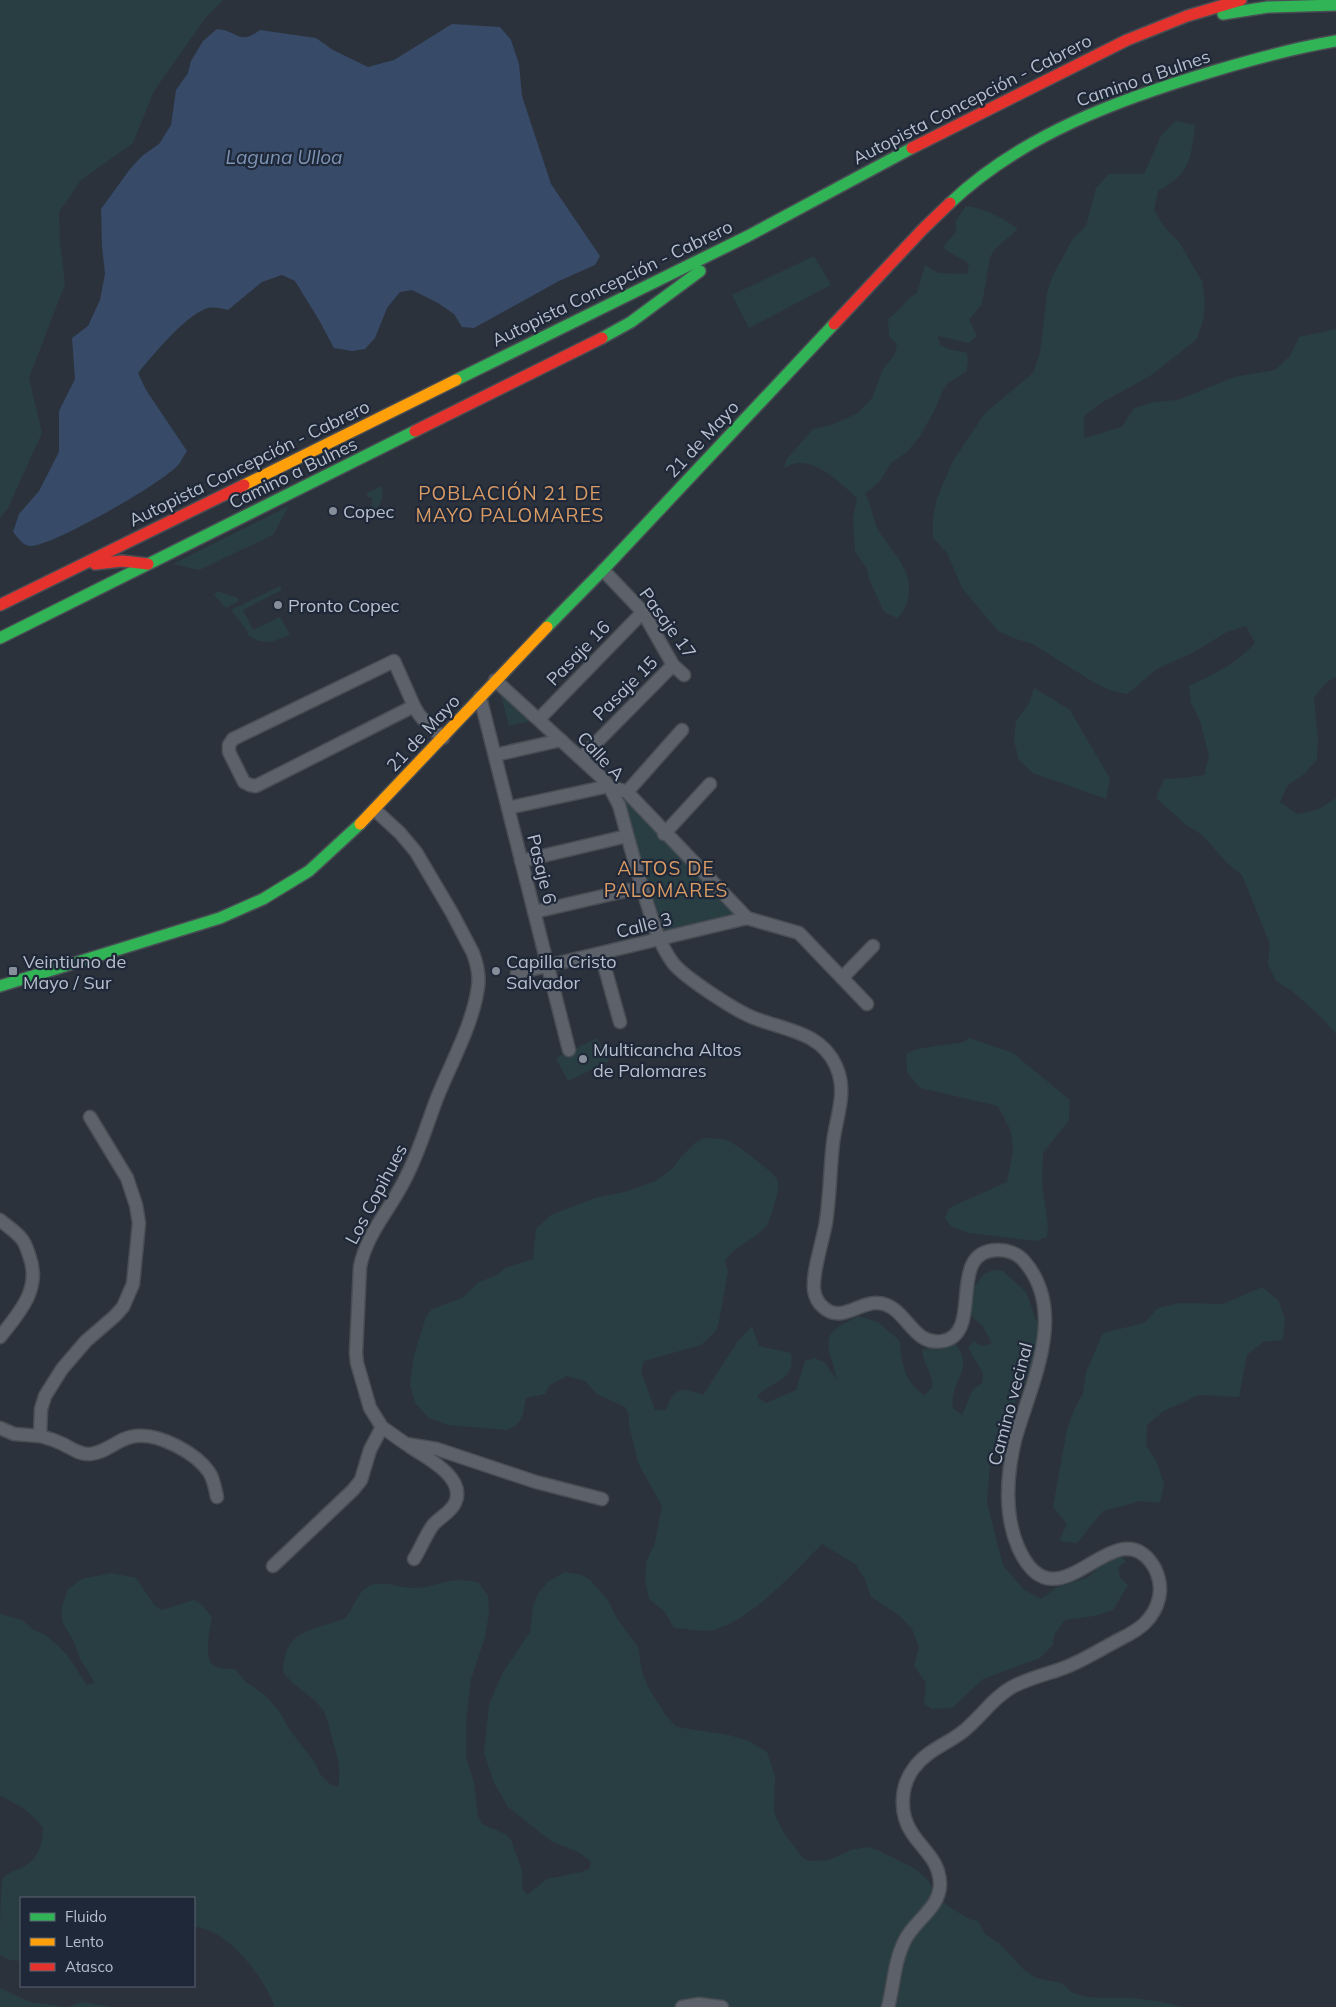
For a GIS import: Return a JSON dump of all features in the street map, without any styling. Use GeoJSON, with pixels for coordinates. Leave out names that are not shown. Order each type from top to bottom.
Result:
{"type":"FeatureCollection","features":[{"type":"Feature","properties":{"kind":"main road","name":"Autopista Concepción - Cabrero"},"geometry":{"type":"LineString","coordinates":[[0,605],[748,236],[951,127],[1147,31],[1187,16],[1241,0]]}},
{"type":"Feature","properties":{"kind":"main road"},"geometry":{"type":"LineString","coordinates":[[1147,31],[1230,12],[1268,7],[1336,5]]}},
{"type":"Feature","properties":{"kind":"main road","name":"Camino a Bulnes"},"geometry":{"type":"LineString","coordinates":[[787,374],[945,208],[973,183],[1029,144],[1075,120],[1153,88],[1265,57],[1336,41]]}},
{"type":"Feature","properties":{"kind":"main road","name":"Camino a Bulnes"},"geometry":{"type":"LineString","coordinates":[[0,638],[602,338],[631,322],[748,236]]}},
{"type":"Feature","properties":{"kind":"main road","name":"21 de Mayo"},"geometry":{"type":"LineString","coordinates":[[0,986],[200,924],[248,906],[309,870],[348,837],[375,810],[495,680],[603,570],[787,374]]}},
{"type":"Feature","properties":{"kind":"main road"},"geometry":{"type":"LineString","coordinates":[[74,569],[119,561],[148,564]]}},
{"type":"Feature","properties":{"kind":"street","name":"Pasaje 17"},"geometry":{"type":"LineString","coordinates":[[603,570],[643,612],[673,665],[684,675]]}},
{"type":"Feature","properties":{"kind":"street","name":"Pasaje 16"},"geometry":{"type":"LineString","coordinates":[[539,719],[643,612]]}},
{"type":"Feature","properties":{"kind":"street"},"geometry":{"type":"LineString","coordinates":[[414,706],[256,786],[244,782],[229,752],[229,745],[233,739],[394,661],[421,718],[443,738]]}},
{"type":"Feature","properties":{"kind":"street","name":"Pasaje 15"},"geometry":{"type":"LineString","coordinates":[[581,758],[673,665]]}},
{"type":"Feature","properties":{"kind":"street","name":"Calle A"},"geometry":{"type":"LineString","coordinates":[[495,680],[610,786],[619,805],[659,939]]}},
{"type":"Feature","properties":{"kind":"street","name":"Pasaje 6"},"geometry":{"type":"LineString","coordinates":[[480,697],[569,1050]]}},
{"type":"Feature","properties":{"kind":"street"},"geometry":{"type":"LineString","coordinates":[[626,792],[682,730]]}},
{"type":"Feature","properties":{"kind":"street"},"geometry":{"type":"LineString","coordinates":[[495,755],[561,740]]}},
{"type":"Feature","properties":{"kind":"street"},"geometry":{"type":"LineString","coordinates":[[664,834],[710,784]]}},
{"type":"Feature","properties":{"kind":"street"},"geometry":{"type":"LineString","coordinates":[[508,808],[610,786],[626,792],[664,834],[747,918]]}},
{"type":"Feature","properties":{"kind":"street","name":"Los Copihues"},"geometry":{"type":"LineString","coordinates":[[375,810],[400,833],[423,863],[473,953],[478,969],[479,984],[473,1010],[437,1098],[421,1144],[403,1184],[370,1236],[363,1254],[360,1267],[356,1353],[368,1402],[374,1416],[382,1427],[406,1444],[437,1449],[536,1482],[602,1499]]}},
{"type":"Feature","properties":{"kind":"street"},"geometry":{"type":"LineString","coordinates":[[522,861],[627,836]]}},
{"type":"Feature","properties":{"kind":"street"},"geometry":{"type":"LineString","coordinates":[[534,912],[642,887]]}},
{"type":"Feature","properties":{"kind":"street","name":"Calle 3"},"geometry":{"type":"LineString","coordinates":[[517,973],[747,918],[799,933],[867,1004]]}},
{"type":"Feature","properties":{"kind":"street","name":"Camino vecinal"},"geometry":{"type":"LineString","coordinates":[[659,939],[673,963],[685,975],[752,1018],[811,1038],[824,1048],[837,1067],[841,1080],[842,1096],[832,1146],[827,1217],[814,1282],[815,1294],[822,1306],[831,1312],[848,1313],[874,1303],[884,1304],[895,1310],[920,1336],[930,1341],[942,1341],[953,1338],[960,1328],[965,1308],[969,1274],[975,1259],[988,1252],[999,1250],[1013,1253],[1021,1258],[1040,1292],[1046,1328],[1042,1352],[1015,1443],[1010,1469],[1009,1506],[1017,1543],[1033,1570],[1046,1577],[1059,1578],[1073,1574],[1112,1551],[1126,1549],[1137,1551],[1145,1556],[1153,1565],[1159,1581],[1159,1596],[1156,1608],[1142,1626],[1084,1660],[1026,1680],[1008,1690],[992,1702],[963,1732],[929,1753],[913,1768],[908,1777],[903,1795],[904,1814],[911,1832],[933,1860],[938,1873],[940,1887],[934,1904],[913,1927],[902,1945],[895,1966],[888,2007]]}},
{"type":"Feature","properties":{"kind":"street"},"geometry":{"type":"LineString","coordinates":[[842,978],[873,946]]}},
{"type":"Feature","properties":{"kind":"street"},"geometry":{"type":"LineString","coordinates":[[601,954],[620,1022]]}},
{"type":"Feature","properties":{"kind":"street"},"geometry":{"type":"LineString","coordinates":[[40,1436],[41,1410],[45,1396],[62,1369],[86,1341],[123,1307],[133,1284],[139,1223],[136,1205],[127,1178],[90,1118]]}},
{"type":"Feature","properties":{"kind":"street"},"geometry":{"type":"LineString","coordinates":[[0,1220],[24,1242],[34,1273],[31,1292],[26,1302],[0,1336]]}},
{"type":"Feature","properties":{"kind":"street"},"geometry":{"type":"LineString","coordinates":[[273,1566],[353,1490],[361,1480],[370,1450],[382,1427]]}},
{"type":"Feature","properties":{"kind":"street"},"geometry":{"type":"LineString","coordinates":[[0,1428],[14,1434],[40,1436],[58,1442],[80,1453],[91,1454],[103,1451],[126,1438],[135,1436],[156,1437],[172,1444],[200,1462],[210,1473],[217,1497]]}},
{"type":"Feature","properties":{"kind":"street"},"geometry":{"type":"LineString","coordinates":[[406,1444],[445,1471],[456,1490],[457,1497],[455,1505],[432,1527],[414,1559]]}},
{"type":"Feature","properties":{"kind":"street"},"geometry":{"type":"LineString","coordinates":[[682,2007],[699,2004],[722,2007]]}},
{"type":"Feature","properties":{"kind":"green space"},"geometry":{"type":"Polygon","coordinates":[[[0,0],[223,0],[206,17],[154,91],[133,143],[81,180],[59,212],[65,284],[29,378],[42,433],[8,508],[0,518],[0,0]]]}},
{"type":"Feature","properties":{"kind":"green space"},"geometry":{"type":"Polygon","coordinates":[[[1175,121],[1195,125],[1190,157],[1177,178],[1158,191],[1154,210],[1165,228],[1179,242],[1202,281],[1205,302],[1203,321],[1196,340],[1150,376],[1101,403],[1084,416],[1084,438],[1122,427],[1134,408],[1155,402],[1178,400],[1234,377],[1275,370],[1290,356],[1299,337],[1336,329],[1336,677],[1327,682],[1314,697],[1318,740],[1317,760],[1303,775],[1288,785],[1280,802],[1297,814],[1317,810],[1336,798],[1336,1034],[1321,1017],[1292,991],[1276,981],[1268,964],[1270,944],[1242,875],[1228,864],[1202,835],[1185,824],[1156,798],[1164,779],[1204,775],[1209,756],[1200,721],[1191,703],[1189,686],[1232,663],[1255,643],[1246,626],[1227,632],[1194,652],[1157,669],[1127,694],[1109,690],[1033,644],[998,631],[962,588],[947,553],[933,538],[933,518],[937,498],[953,461],[985,413],[1033,373],[1040,353],[1047,293],[1053,275],[1072,240],[1086,226],[1096,188],[1109,174],[1144,174],[1161,136],[1175,121]]]}},
{"type":"Feature","properties":{"kind":"green space"},"geometry":{"type":"Polygon","coordinates":[[[966,206],[993,214],[1018,229],[995,249],[990,257],[982,304],[969,320],[977,336],[969,343],[938,336],[940,345],[948,349],[967,353],[968,363],[966,372],[948,383],[920,436],[907,452],[891,463],[880,481],[865,494],[878,530],[900,561],[908,578],[909,591],[907,603],[897,618],[884,612],[869,579],[867,569],[855,551],[853,519],[857,498],[833,477],[814,466],[804,463],[784,468],[787,459],[813,429],[832,425],[858,413],[872,398],[883,369],[895,354],[897,344],[889,336],[888,319],[917,293],[925,265],[938,273],[967,274],[969,264],[943,247],[956,232],[956,221],[966,206]]]}},
{"type":"Feature","properties":{"kind":"green space"},"geometry":{"type":"Polygon","coordinates":[[[814,256],[831,285],[749,328],[732,295],[814,256]]]}},
{"type":"Feature","properties":{"kind":"green space"},"geometry":{"type":"Polygon","coordinates":[[[382,486],[383,494],[381,501],[371,513],[372,497],[367,497],[367,493],[382,486]]]}},
{"type":"Feature","properties":{"kind":"green space"},"geometry":{"type":"Polygon","coordinates":[[[289,506],[273,535],[199,570],[173,564],[289,506]]]}},
{"type":"Feature","properties":{"kind":"green space"},"geometry":{"type":"Polygon","coordinates":[[[280,586],[282,590],[243,610],[253,630],[280,617],[290,635],[271,642],[259,641],[247,635],[248,632],[231,610],[280,586]]]}},
{"type":"Feature","properties":{"kind":"green space"},"geometry":{"type":"Polygon","coordinates":[[[218,591],[238,598],[239,601],[226,608],[214,595],[218,591]]]}},
{"type":"Feature","properties":{"kind":"green space"},"geometry":{"type":"Polygon","coordinates":[[[1034,688],[1070,710],[1110,779],[1106,799],[1033,773],[1019,760],[1014,741],[1016,721],[1029,703],[1034,688]]]}},
{"type":"Feature","properties":{"kind":"green space"},"geometry":{"type":"Polygon","coordinates":[[[501,696],[530,721],[509,726],[501,696]]]}},
{"type":"Feature","properties":{"kind":"green space"},"geometry":{"type":"Polygon","coordinates":[[[604,783],[618,791],[741,917],[655,936],[604,783]]]}},
{"type":"Feature","properties":{"kind":"green space","name":"Multicancha Altos de Palomares"},"geometry":{"type":"Polygon","coordinates":[[[597,1038],[609,1061],[568,1081],[556,1058],[597,1038]]]}},
{"type":"Feature","properties":{"kind":"green space"},"geometry":{"type":"Polygon","coordinates":[[[969,1038],[1013,1053],[1070,1100],[1069,1120],[1043,1153],[1042,1183],[1048,1226],[1047,1237],[1036,1241],[969,1233],[951,1226],[945,1218],[949,1208],[1007,1182],[1013,1152],[1011,1131],[998,1106],[920,1088],[907,1072],[906,1054],[916,1049],[964,1042],[969,1038]]]}},
{"type":"Feature","properties":{"kind":"green space"},"geometry":{"type":"Polygon","coordinates":[[[704,1138],[727,1140],[746,1153],[775,1177],[778,1181],[778,1191],[773,1211],[766,1226],[729,1255],[725,1261],[728,1272],[716,1331],[701,1345],[644,1361],[641,1371],[655,1410],[666,1410],[672,1396],[680,1390],[703,1395],[738,1341],[752,1326],[759,1346],[791,1353],[792,1363],[790,1370],[782,1380],[763,1391],[757,1397],[766,1403],[796,1390],[805,1361],[815,1358],[825,1363],[836,1379],[829,1350],[829,1339],[836,1329],[858,1316],[878,1322],[900,1341],[901,1357],[908,1378],[924,1395],[932,1388],[932,1383],[922,1350],[952,1340],[960,1350],[963,1359],[963,1367],[953,1398],[953,1408],[962,1415],[973,1389],[982,1383],[983,1373],[968,1348],[974,1341],[982,1346],[992,1343],[982,1325],[975,1320],[969,1311],[972,1290],[984,1274],[993,1270],[1003,1271],[1026,1292],[1040,1331],[1034,1363],[1005,1424],[990,1463],[987,1502],[1003,1565],[1023,1589],[1041,1599],[1057,1587],[1087,1578],[1111,1557],[1120,1554],[1126,1562],[1118,1567],[1120,1578],[1128,1585],[1113,1610],[1094,1616],[1065,1620],[1054,1635],[1053,1645],[1040,1658],[983,1679],[952,1708],[932,1709],[924,1704],[926,1683],[914,1666],[919,1647],[912,1629],[900,1616],[871,1597],[865,1579],[855,1564],[822,1544],[772,1594],[742,1617],[727,1625],[709,1631],[674,1628],[664,1611],[649,1599],[645,1580],[647,1560],[655,1543],[662,1506],[638,1463],[629,1425],[629,1415],[625,1407],[597,1394],[585,1381],[567,1376],[550,1385],[545,1394],[526,1398],[522,1418],[512,1428],[506,1430],[448,1425],[429,1418],[415,1403],[410,1384],[414,1355],[426,1317],[432,1309],[462,1298],[479,1282],[497,1275],[505,1268],[533,1259],[536,1229],[551,1215],[595,1198],[625,1192],[656,1181],[674,1167],[695,1143],[704,1138]]]}},
{"type":"Feature","properties":{"kind":"green space"},"geometry":{"type":"Polygon","coordinates":[[[1262,1287],[1278,1300],[1285,1319],[1283,1340],[1263,1342],[1247,1355],[1239,1397],[1199,1395],[1164,1411],[1147,1425],[1146,1445],[1157,1463],[1164,1484],[1160,1503],[1141,1501],[1103,1511],[1077,1543],[1059,1541],[1067,1524],[1053,1507],[1067,1429],[1083,1393],[1086,1372],[1103,1333],[1144,1323],[1158,1308],[1180,1303],[1223,1304],[1262,1287]]]}},
{"type":"Feature","properties":{"kind":"green space"},"geometry":{"type":"Polygon","coordinates":[[[565,1572],[582,1575],[590,1580],[607,1599],[618,1620],[638,1647],[642,1672],[648,1687],[666,1716],[677,1727],[729,1735],[749,1741],[767,1752],[775,1776],[774,1809],[776,1817],[784,1833],[803,1858],[809,1861],[829,1860],[851,1850],[867,1847],[875,1849],[914,1868],[928,1880],[937,1896],[949,1907],[969,1919],[978,1921],[985,1934],[1000,1944],[1023,1969],[1036,1978],[1061,1983],[1073,1993],[1082,1996],[1133,1998],[1182,2007],[275,2007],[263,1982],[254,1969],[231,1945],[207,1930],[195,1927],[195,1897],[20,1897],[20,1961],[10,1960],[0,1955],[3,1878],[33,1860],[39,1850],[43,1828],[24,1809],[0,1796],[0,1614],[22,1620],[34,1630],[44,1634],[67,1655],[87,1685],[95,1683],[80,1659],[74,1642],[62,1621],[62,1606],[68,1589],[82,1579],[111,1573],[136,1578],[155,1606],[162,1610],[194,1600],[201,1604],[212,1617],[208,1655],[212,1664],[220,1668],[235,1669],[246,1682],[265,1695],[281,1714],[289,1729],[316,1764],[319,1773],[331,1785],[338,1787],[338,1763],[324,1712],[313,1699],[287,1678],[283,1672],[284,1661],[290,1645],[295,1639],[308,1631],[346,1617],[361,1592],[374,1584],[420,1588],[460,1580],[479,1583],[488,1596],[489,1613],[485,1637],[471,1679],[466,1722],[466,1758],[474,1782],[478,1816],[482,1824],[505,1834],[511,1840],[522,1871],[522,1888],[527,1895],[547,1879],[589,1869],[591,1862],[580,1853],[551,1841],[508,1807],[494,1783],[484,1753],[489,1705],[502,1674],[530,1632],[533,1606],[539,1592],[549,1581],[565,1572]]]}},
{"type":"Feature","properties":{"kind":"green space"},"geometry":{"type":"Polygon","coordinates":[[[0,1988],[30,2002],[66,2007],[0,2007],[0,1988]]]}},
{"type":"Feature","properties":{"kind":"green space"},"geometry":{"type":"Polygon","coordinates":[[[83,2002],[107,2006],[109,2007],[68,2007],[83,2002]]]}},
{"type":"Feature","properties":{"kind":"water","name":"Laguna Ulloa"},"geometry":{"type":"Polygon","coordinates":[[[452,24],[500,27],[511,40],[519,64],[522,96],[551,184],[600,256],[595,265],[559,281],[474,328],[462,327],[454,314],[438,303],[412,290],[400,292],[387,308],[375,338],[365,349],[352,351],[334,348],[295,281],[282,275],[262,282],[228,310],[213,307],[205,309],[178,329],[138,373],[146,390],[187,451],[179,464],[132,498],[83,525],[43,543],[28,546],[23,543],[13,532],[19,514],[39,491],[59,452],[59,411],[75,379],[72,338],[88,326],[100,300],[105,274],[101,209],[130,169],[142,156],[159,144],[171,125],[176,90],[188,73],[191,61],[203,41],[217,29],[243,37],[253,35],[260,30],[316,38],[333,50],[368,67],[394,60],[452,24]]]}},
{"type":"Feature","properties":{"kind":"traffic: fast"},"geometry":{"type":"LineString","coordinates":[[1223,14],[1268,7],[1336,5]]}},
{"type":"Feature","properties":{"kind":"traffic: fast"},"geometry":{"type":"LineString","coordinates":[[950,203],[978,179],[1009,157],[1041,138],[1108,107],[1179,82],[1259,58],[1336,41]]}},
{"type":"Feature","properties":{"kind":"traffic: fast"},"geometry":{"type":"LineString","coordinates":[[456,380],[748,236],[912,148]]}},
{"type":"Feature","properties":{"kind":"traffic: fast"},"geometry":{"type":"LineString","coordinates":[[602,338],[631,322],[700,271]]}},
{"type":"Feature","properties":{"kind":"traffic: fast"},"geometry":{"type":"LineString","coordinates":[[547,627],[834,324]]}},
{"type":"Feature","properties":{"kind":"traffic: fast"},"geometry":{"type":"LineString","coordinates":[[0,638],[415,431]]}},
{"type":"Feature","properties":{"kind":"traffic: fast"},"geometry":{"type":"LineString","coordinates":[[0,986],[220,918],[263,899],[309,871],[360,824]]}},
{"type":"Feature","properties":{"kind":"traffic: slow"},"geometry":{"type":"LineString","coordinates":[[244,485],[456,380]]}},
{"type":"Feature","properties":{"kind":"traffic: slow"},"geometry":{"type":"LineString","coordinates":[[360,824],[547,627]]}},
{"type":"Feature","properties":{"kind":"traffic: jam"},"geometry":{"type":"LineString","coordinates":[[912,148],[1127,40],[1187,16],[1241,0]]}},
{"type":"Feature","properties":{"kind":"traffic: jam"},"geometry":{"type":"LineString","coordinates":[[834,324],[950,203]]}},
{"type":"Feature","properties":{"kind":"traffic: jam"},"geometry":{"type":"LineString","coordinates":[[415,431],[602,338]]}},
{"type":"Feature","properties":{"kind":"traffic: jam"},"geometry":{"type":"LineString","coordinates":[[0,605],[244,485]]}},
{"type":"Feature","properties":{"kind":"traffic: jam"},"geometry":{"type":"LineString","coordinates":[[95,564],[122,561],[148,564]]}},
{"type":"Feature","properties":{"kind":"place","name":"Copec"},"geometry":{"type":"Point","coordinates":[333,511]}},
{"type":"Feature","properties":{"kind":"place","name":"Pronto Copec"},"geometry":{"type":"Point","coordinates":[278,605]}},
{"type":"Feature","properties":{"kind":"place","name":"Veintiuno de Mayo / Sur"},"geometry":{"type":"Point","coordinates":[13,971]}},
{"type":"Feature","properties":{"kind":"place","name":"Capilla Cristo Salvador"},"geometry":{"type":"Point","coordinates":[496,971]}},
{"type":"Feature","properties":{"kind":"place","name":"Multicancha Altos de Palomares"},"geometry":{"type":"Point","coordinates":[583,1059]}},
{"type":"Feature","properties":{"kind":"district","name":"POBLACIÓN 21 DE MAYO PALOMARES"},"geometry":{"type":"Point","coordinates":[510,504]}},
{"type":"Feature","properties":{"kind":"district","name":"ALTOS DE PALOMARES"},"geometry":{"type":"Point","coordinates":[666,879]}}]}
